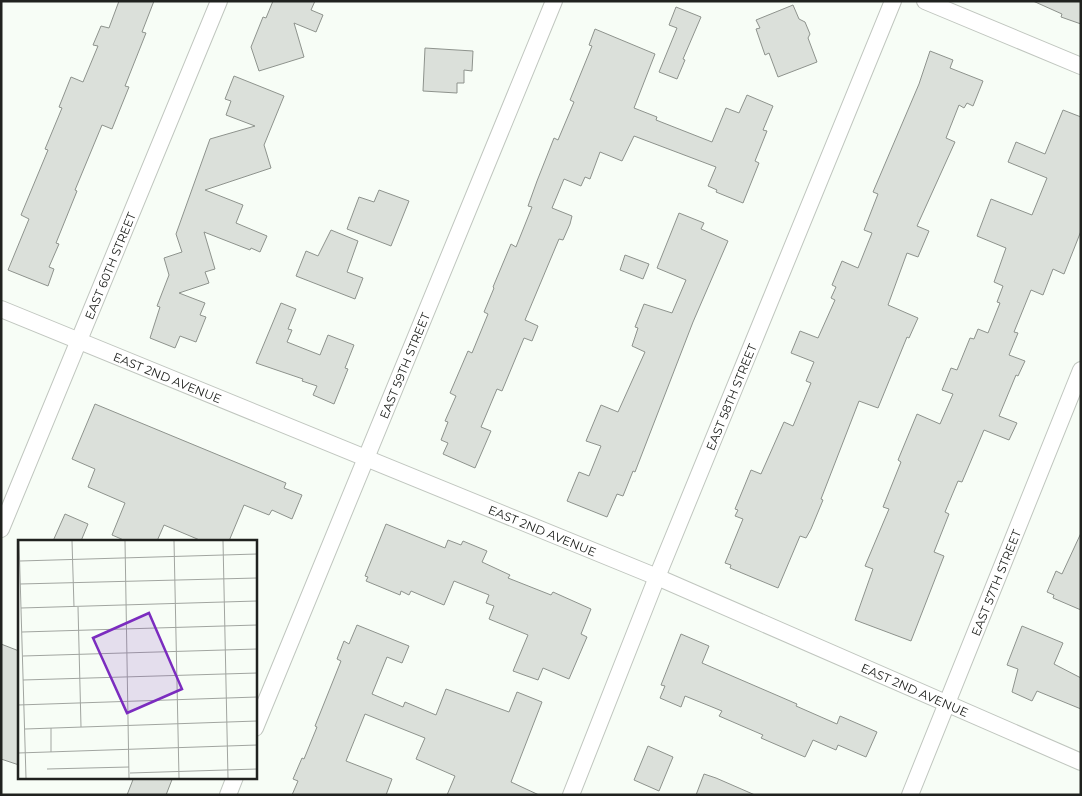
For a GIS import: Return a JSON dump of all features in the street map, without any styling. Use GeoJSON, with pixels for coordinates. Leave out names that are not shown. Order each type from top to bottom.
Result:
{"type":"FeatureCollection","features":[{"type":"Feature","properties":{"kind":"street","name":"EAST 60TH STREET"},"geometry":{"type":"LineString","coordinates":[[1,529],[77,340],[218,1]]}},
{"type":"Feature","properties":{"kind":"street","name":"EAST 59TH STREET"},"geometry":{"type":"LineString","coordinates":[[256,726],[554,1]]}},
{"type":"Feature","properties":{"kind":"street","name":"EAST 58TH STREET"},"geometry":{"type":"LineString","coordinates":[[571,795],[657,577],[893,1]]}},
{"type":"Feature","properties":{"kind":"street"},"geometry":{"type":"LineString","coordinates":[[925,1],[1081,66]]}},
{"type":"Feature","properties":{"kind":"street","name":"EAST 2ND AVENUE"},"geometry":{"type":"LineString","coordinates":[[1,308],[657,577],[1081,762]]}},
{"type":"Feature","properties":{"kind":"street","name":"EAST 57TH STREET"},"geometry":{"type":"LineString","coordinates":[[910,795],[1081,370]]}},
{"type":"Feature","properties":{"kind":"street"},"geometry":{"type":"LineString","coordinates":[[228,795],[235,778]]}},
{"type":"Feature","properties":{"kind":"building"},"geometry":{"type":"Polygon","coordinates":[[[119,1],[154,1],[142,32],[146,33],[125,86],[129,87],[112,129],[102,125],[75,190],[77,191],[56,243],[59,244],[49,267],[54,269],[48,286],[8,270],[29,219],[21,215],[48,150],[45,149],[62,108],[59,107],[71,77],[83,82],[98,46],[93,45],[101,26],[109,28],[119,1]]]}},
{"type":"Feature","properties":{"kind":"building"},"geometry":{"type":"Polygon","coordinates":[[[273,1],[315,1],[311,10],[323,15],[316,32],[294,23],[304,57],[259,71],[251,47],[263,17],[266,18],[273,1]]]}},
{"type":"Feature","properties":{"kind":"building"},"geometry":{"type":"Polygon","coordinates":[[[1033,1],[1081,1],[1081,24],[1061,17],[1062,14],[1033,1]]]}},
{"type":"Feature","properties":{"kind":"building"},"geometry":{"type":"Polygon","coordinates":[[[793,5],[799,19],[805,22],[810,34],[808,38],[817,62],[778,77],[769,53],[765,55],[756,29],[760,28],[756,20],[793,5]]]}},
{"type":"Feature","properties":{"kind":"building"},"geometry":{"type":"Polygon","coordinates":[[[676,7],[701,17],[683,59],[685,60],[677,79],[659,72],[677,28],[669,25],[676,7]]]}},
{"type":"Feature","properties":{"kind":"building"},"geometry":{"type":"Polygon","coordinates":[[[595,29],[655,54],[634,108],[657,117],[656,120],[712,142],[726,108],[739,113],[747,95],[773,106],[763,130],[767,131],[755,161],[759,163],[743,203],[716,192],[717,190],[708,186],[716,167],[634,136],[622,161],[600,152],[590,179],[585,177],[581,186],[564,179],[552,208],[572,216],[570,224],[563,240],[559,239],[525,320],[538,326],[532,341],[524,338],[502,391],[497,389],[481,427],[491,431],[475,468],[443,454],[448,443],[441,440],[448,422],[445,421],[456,396],[450,393],[468,351],[472,353],[488,314],[484,312],[493,287],[511,244],[516,247],[532,207],[528,206],[554,138],[558,140],[574,102],[570,100],[592,46],[589,45],[595,29]]]}},
{"type":"Feature","properties":{"kind":"building"},"geometry":{"type":"Polygon","coordinates":[[[425,48],[473,51],[472,71],[464,70],[464,83],[457,83],[457,93],[423,91],[425,48]]]}},
{"type":"Feature","properties":{"kind":"building"},"geometry":{"type":"Polygon","coordinates":[[[930,51],[953,60],[950,68],[983,81],[973,106],[967,103],[964,108],[959,105],[946,138],[955,142],[917,226],[929,231],[918,257],[907,253],[888,305],[918,318],[909,338],[907,337],[878,408],[859,401],[811,529],[806,538],[800,536],[778,588],[730,568],[731,565],[725,563],[743,519],[735,516],[738,510],[735,509],[751,470],[761,474],[784,422],[793,426],[811,383],[806,381],[814,362],[791,353],[800,331],[818,338],[835,300],[831,298],[836,287],[832,285],[842,261],[858,268],[872,233],[864,230],[878,194],[873,192],[919,84],[930,51]]]}},
{"type":"Feature","properties":{"kind":"building"},"geometry":{"type":"Polygon","coordinates":[[[234,76],[284,96],[264,145],[271,168],[205,190],[243,205],[236,223],[267,236],[260,252],[204,232],[215,269],[205,272],[209,283],[179,293],[205,303],[200,315],[206,317],[196,342],[180,336],[175,348],[150,338],[160,307],[157,306],[169,275],[164,258],[182,252],[176,234],[210,139],[255,126],[226,115],[231,101],[225,99],[234,76]]]}},
{"type":"Feature","properties":{"kind":"building"},"geometry":{"type":"Polygon","coordinates":[[[1063,110],[1081,117],[1081,231],[1064,274],[1053,269],[1043,295],[1031,290],[1014,332],[1018,333],[1009,355],[1025,361],[1018,376],[1016,375],[999,416],[1017,423],[1009,440],[984,430],[962,482],[958,481],[945,512],[949,514],[934,552],[944,556],[911,641],[855,620],[873,569],[865,566],[889,509],[883,507],[901,462],[898,460],[917,414],[940,424],[953,394],[942,390],[951,368],[957,370],[970,338],[974,339],[978,329],[988,333],[1000,303],[997,302],[1003,286],[994,282],[1006,248],[977,236],[991,199],[1032,215],[1047,178],[1008,162],[1016,142],[1045,154],[1063,110]]]}},
{"type":"Feature","properties":{"kind":"building"},"geometry":{"type":"Polygon","coordinates":[[[379,190],[409,201],[391,246],[347,229],[359,197],[374,202],[379,190]]]}},
{"type":"Feature","properties":{"kind":"building"},"geometry":{"type":"Polygon","coordinates":[[[679,213],[704,223],[701,229],[728,241],[693,322],[635,472],[633,471],[623,496],[617,494],[607,517],[567,501],[579,472],[589,476],[601,446],[586,441],[601,405],[618,412],[645,352],[632,346],[638,328],[635,327],[644,304],[672,313],[686,280],[657,268],[679,213]]]}},
{"type":"Feature","properties":{"kind":"building"},"geometry":{"type":"Polygon","coordinates":[[[331,230],[358,241],[347,272],[363,278],[355,299],[296,276],[306,251],[318,256],[331,230]]]}},
{"type":"Feature","properties":{"kind":"building"},"geometry":{"type":"Polygon","coordinates":[[[625,255],[649,264],[643,279],[620,270],[625,255]]]}},
{"type":"Feature","properties":{"kind":"building"},"geometry":{"type":"Polygon","coordinates":[[[281,303],[296,309],[288,329],[292,330],[287,342],[320,355],[328,335],[354,345],[345,368],[348,369],[334,404],[313,395],[317,386],[302,381],[303,379],[256,363],[281,303]]]}},
{"type":"Feature","properties":{"kind":"building"},"geometry":{"type":"Polygon","coordinates":[[[95,404],[286,483],[284,488],[302,495],[292,519],[272,510],[269,515],[244,505],[229,540],[200,540],[164,525],[157,540],[124,540],[112,535],[125,503],[88,487],[95,469],[72,459],[95,404]]]}},
{"type":"Feature","properties":{"kind":"building"},"geometry":{"type":"Polygon","coordinates":[[[65,514],[88,524],[81,540],[53,540],[65,514]]]}},
{"type":"Feature","properties":{"kind":"building"},"geometry":{"type":"Polygon","coordinates":[[[386,524],[445,548],[448,540],[461,545],[463,541],[487,551],[482,562],[510,575],[508,578],[551,595],[553,592],[591,609],[581,634],[587,637],[569,679],[543,668],[538,680],[513,671],[528,635],[489,619],[494,606],[486,603],[489,595],[454,581],[444,605],[411,591],[409,595],[401,591],[400,595],[366,581],[368,577],[365,576],[386,524]]]}},
{"type":"Feature","properties":{"kind":"building"},"geometry":{"type":"Polygon","coordinates":[[[1081,533],[1081,610],[1053,598],[1054,595],[1047,592],[1056,571],[1062,574],[1081,533]]]}},
{"type":"Feature","properties":{"kind":"building"},"geometry":{"type":"Polygon","coordinates":[[[357,625],[409,646],[402,663],[387,657],[372,694],[403,707],[405,702],[436,715],[446,689],[509,712],[517,692],[542,702],[511,782],[539,795],[447,795],[455,776],[416,759],[425,738],[365,714],[346,761],[392,779],[386,795],[292,795],[298,781],[293,779],[302,758],[304,759],[341,661],[337,659],[344,641],[349,644],[357,625]]]}},
{"type":"Feature","properties":{"kind":"building"},"geometry":{"type":"Polygon","coordinates":[[[1022,626],[1063,643],[1054,664],[1081,678],[1081,709],[1037,691],[1032,701],[1012,692],[1018,669],[1007,665],[1022,626]]]}},
{"type":"Feature","properties":{"kind":"building"},"geometry":{"type":"Polygon","coordinates":[[[681,634],[709,646],[702,663],[797,704],[796,706],[837,724],[840,716],[877,732],[866,757],[838,745],[836,750],[813,740],[805,757],[761,738],[763,735],[719,716],[722,711],[685,696],[681,707],[660,698],[665,686],[661,685],[681,634]]]}},
{"type":"Feature","properties":{"kind":"building"},"geometry":{"type":"Polygon","coordinates":[[[1,644],[18,651],[18,765],[1,759],[1,644]]]}},
{"type":"Feature","properties":{"kind":"building"},"geometry":{"type":"Polygon","coordinates":[[[648,746],[673,757],[659,791],[634,780],[648,746]]]}},
{"type":"Feature","properties":{"kind":"building"},"geometry":{"type":"Polygon","coordinates":[[[704,774],[716,778],[755,795],[696,795],[704,774]]]}},
{"type":"Feature","properties":{"kind":"building"},"geometry":{"type":"Polygon","coordinates":[[[134,778],[173,778],[166,795],[127,795],[134,778]]]}}]}
